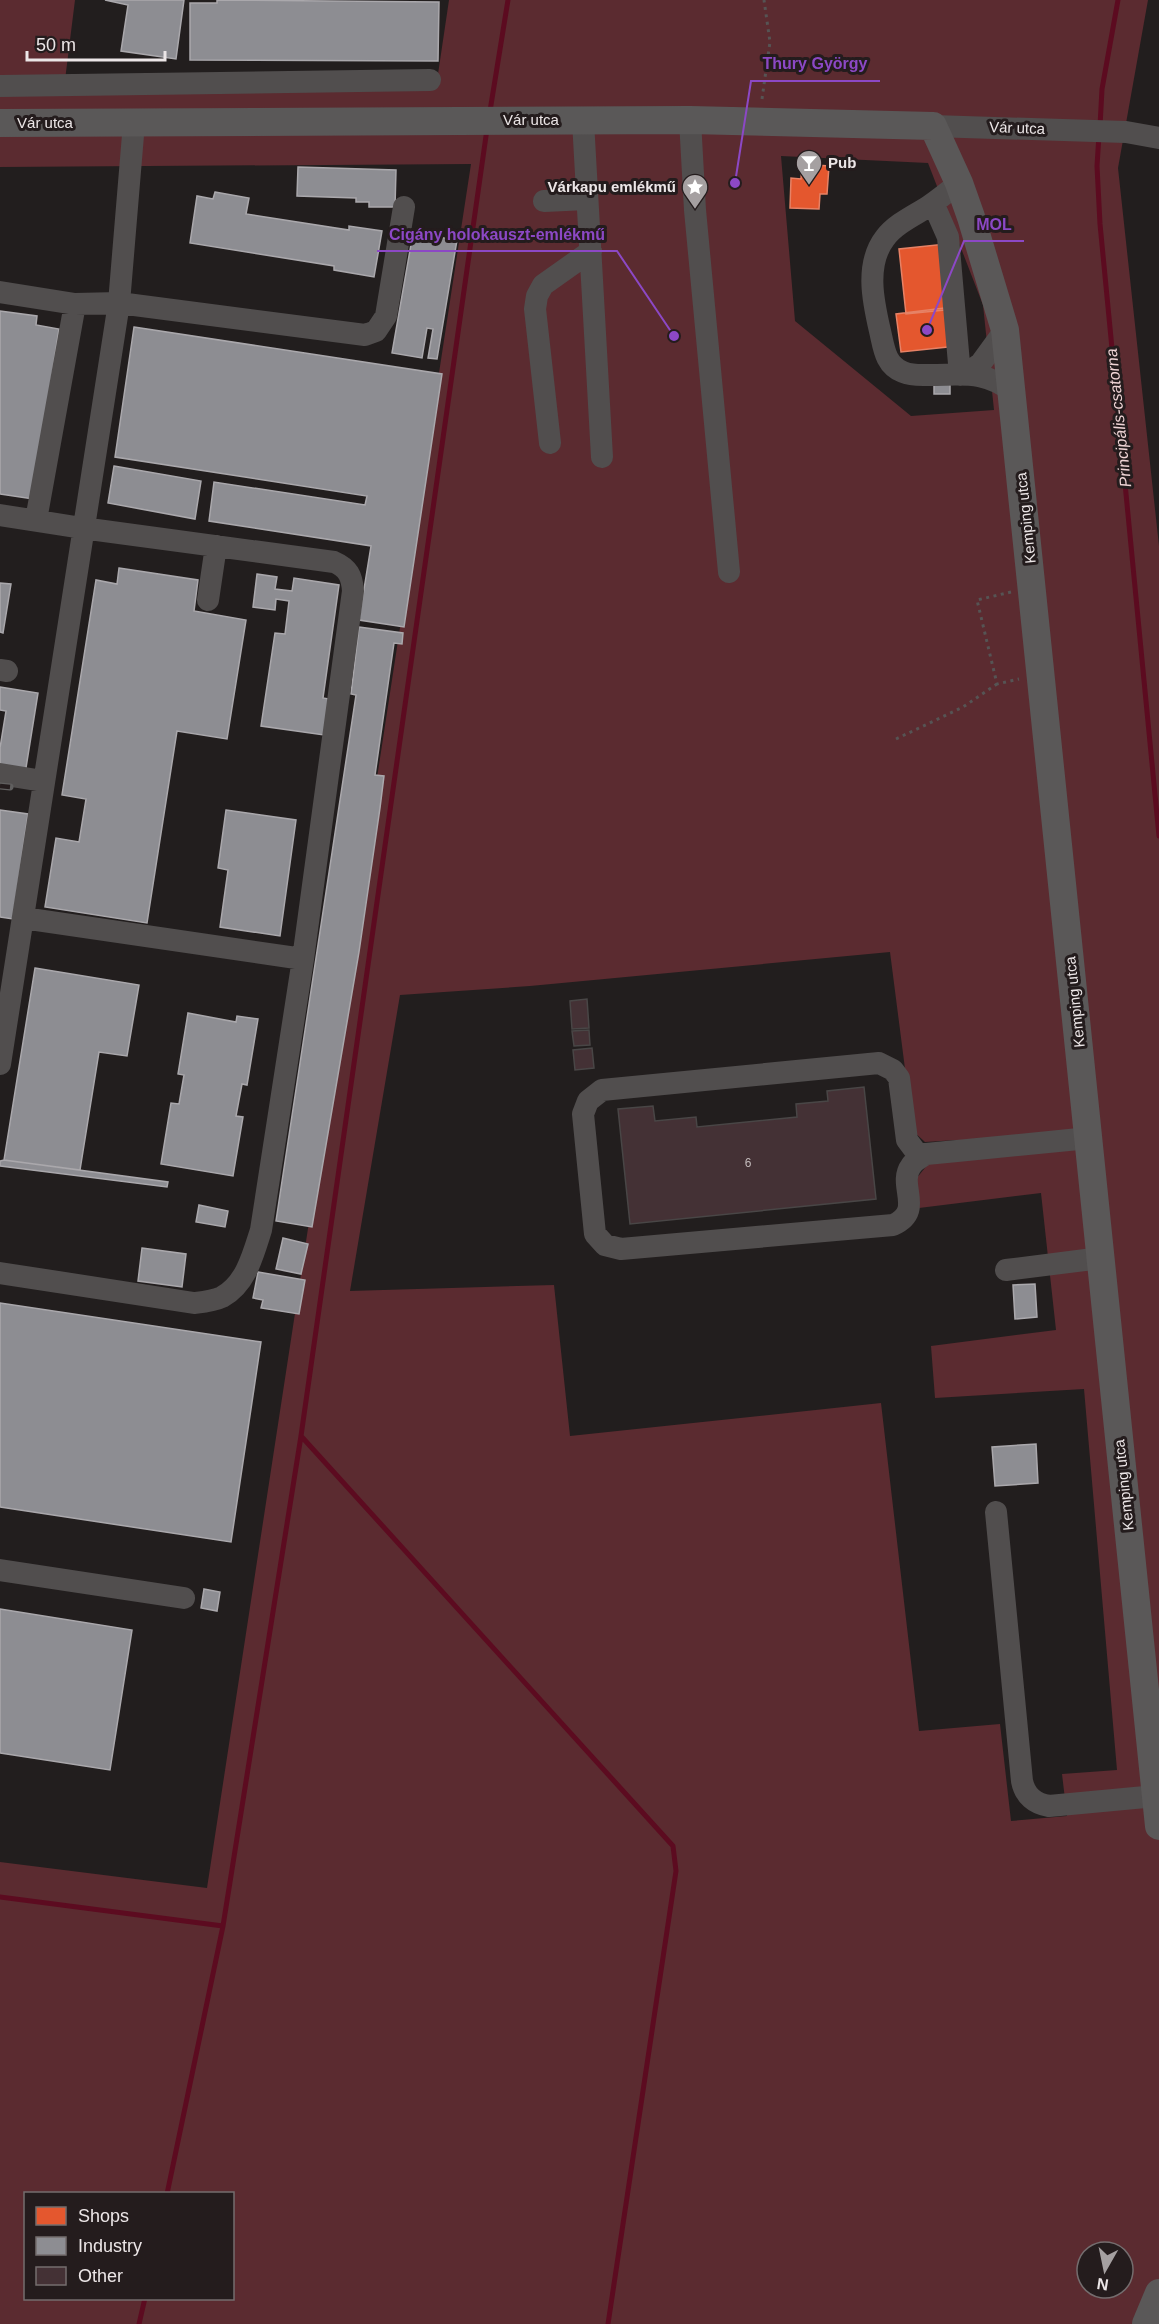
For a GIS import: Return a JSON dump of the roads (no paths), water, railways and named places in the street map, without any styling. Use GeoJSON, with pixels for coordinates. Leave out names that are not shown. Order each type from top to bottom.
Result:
{"type":"FeatureCollection","features":[{"type":"Feature","properties":{"kind":"main road","name":"Vár utca"},"geometry":{"type":"LineString","coordinates":[[0,123],[690,120],[933,126]]}},
{"type":"Feature","properties":{"kind":"main road","name":"Kemping utca"},"geometry":{"type":"LineString","coordinates":[[933,126],[959,183],[1005,330],[1159,1826]]}},
{"type":"Feature","properties":{"kind":"main road"},"geometry":{"type":"LineString","coordinates":[[1146,2324],[1159,2293]]}},
{"type":"Feature","properties":{"kind":"street"},"geometry":{"type":"LineString","coordinates":[[0,86],[430,80]]}},
{"type":"Feature","properties":{"kind":"street"},"geometry":{"type":"LineString","coordinates":[[106,123],[108,84]]}},
{"type":"Feature","properties":{"kind":"street"},"geometry":{"type":"LineString","coordinates":[[690,120],[695,210],[729,572]]}},
{"type":"Feature","properties":{"kind":"street"},"geometry":{"type":"LineString","coordinates":[[583,121],[602,457]]}},
{"type":"Feature","properties":{"kind":"street"},"geometry":{"type":"LineString","coordinates":[[0,1064],[14,926],[43,781],[119,303],[134,123]]}},
{"type":"Feature","properties":{"kind":"street","name":"Vár utca"},"geometry":{"type":"LineString","coordinates":[[933,126],[1126,132],[1159,138]]}},
{"type":"Feature","properties":{"kind":"street"},"geometry":{"type":"LineString","coordinates":[[959,183],[886,236],[881,244],[873,268],[875,310],[885,353],[890,364],[903,372],[916,375],[963,374],[999,382],[1013,392]]}},
{"type":"Feature","properties":{"kind":"street"},"geometry":{"type":"LineString","coordinates":[[544,201],[587,199]]}},
{"type":"Feature","properties":{"kind":"street"},"geometry":{"type":"LineString","coordinates":[[933,203],[948,237],[963,374]]}},
{"type":"Feature","properties":{"kind":"street"},"geometry":{"type":"LineString","coordinates":[[0,292],[75,304],[119,303],[359,335],[371,334],[381,327],[386,316],[404,207]]}},
{"type":"Feature","properties":{"kind":"street"},"geometry":{"type":"LineString","coordinates":[[550,443],[535,309],[537,296],[543,285],[591,251]]}},
{"type":"Feature","properties":{"kind":"street"},"geometry":{"type":"LineString","coordinates":[[36,520],[75,304]]}},
{"type":"Feature","properties":{"kind":"street"},"geometry":{"type":"LineString","coordinates":[[963,374],[981,363],[1005,330]]}},
{"type":"Feature","properties":{"kind":"street"},"geometry":{"type":"LineString","coordinates":[[0,514],[82,528],[334,562],[345,567],[353,582],[303,959],[261,1230],[252,1259],[238,1285],[220,1298],[194,1303],[0,1273]]}},
{"type":"Feature","properties":{"kind":"street"},"geometry":{"type":"LineString","coordinates":[[208,600],[216,546]]}},
{"type":"Feature","properties":{"kind":"street"},"geometry":{"type":"LineString","coordinates":[[0,774],[43,781]]}},
{"type":"Feature","properties":{"kind":"street"},"geometry":{"type":"LineString","coordinates":[[14,926],[303,959]]}},
{"type":"Feature","properties":{"kind":"street"},"geometry":{"type":"LineString","coordinates":[[926,1154],[911,1166],[908,1176],[909,1209],[902,1219],[893,1225],[621,1249],[605,1245],[595,1234],[583,1114],[588,1101],[602,1090],[879,1063],[889,1067],[898,1078],[909,1145],[916,1152],[926,1154],[1089,1138]]}},
{"type":"Feature","properties":{"kind":"street"},"geometry":{"type":"LineString","coordinates":[[1006,1270],[1101,1258]]}},
{"type":"Feature","properties":{"kind":"street"},"geometry":{"type":"LineString","coordinates":[[996,1512],[1022,1781],[1027,1794],[1036,1803],[1050,1806],[1156,1796]]}},
{"type":"Feature","properties":{"kind":"street"},"geometry":{"type":"LineString","coordinates":[[0,1570],[184,1598]]}},
{"type":"Feature","properties":{"kind":"waterway"},"geometry":{"type":"LineString","coordinates":[[490,111],[508,0]]}},
{"type":"Feature","properties":{"kind":"waterway","name":"Principális-csatorna"},"geometry":{"type":"LineString","coordinates":[[1100,126],[1102,89],[1118,0]]}},
{"type":"Feature","properties":{"kind":"waterway"},"geometry":{"type":"LineString","coordinates":[[167,2192],[223,1926],[301,1436],[487,129]]}},
{"type":"Feature","properties":{"kind":"waterway","name":"Principális-csatorna"},"geometry":{"type":"LineString","coordinates":[[1099,135],[1097,166],[1100,224],[1159,836]]}},
{"type":"Feature","properties":{"kind":"waterway"},"geometry":{"type":"LineString","coordinates":[[301,1436],[673,1846],[676,1871],[608,2324]]}},
{"type":"Feature","properties":{"kind":"waterway"},"geometry":{"type":"LineString","coordinates":[[0,1897],[223,1926]]}},
{"type":"Feature","properties":{"kind":"waterway"},"geometry":{"type":"LineString","coordinates":[[139,2324],[145,2300]]}},
{"type":"Feature","properties":{"kind":"railway"},"geometry":{"type":"LineString","coordinates":[[0,786],[10,787]]}},
{"type":"Feature","properties":{"kind":"place","name":"Thury György"},"geometry":{"type":"Point","coordinates":[735,183]}},
{"type":"Feature","properties":{"kind":"place","name":"Pub"},"geometry":{"type":"Point","coordinates":[809,186]}},
{"type":"Feature","properties":{"kind":"place","name":"Várkapu emlékmű"},"geometry":{"type":"Point","coordinates":[695,210]}},
{"type":"Feature","properties":{"kind":"place","name":"MOL"},"geometry":{"type":"Point","coordinates":[927,330]}},
{"type":"Feature","properties":{"kind":"place","name":"Cigány holokauszt-emlékmű"},"geometry":{"type":"Point","coordinates":[674,336]}}]}
